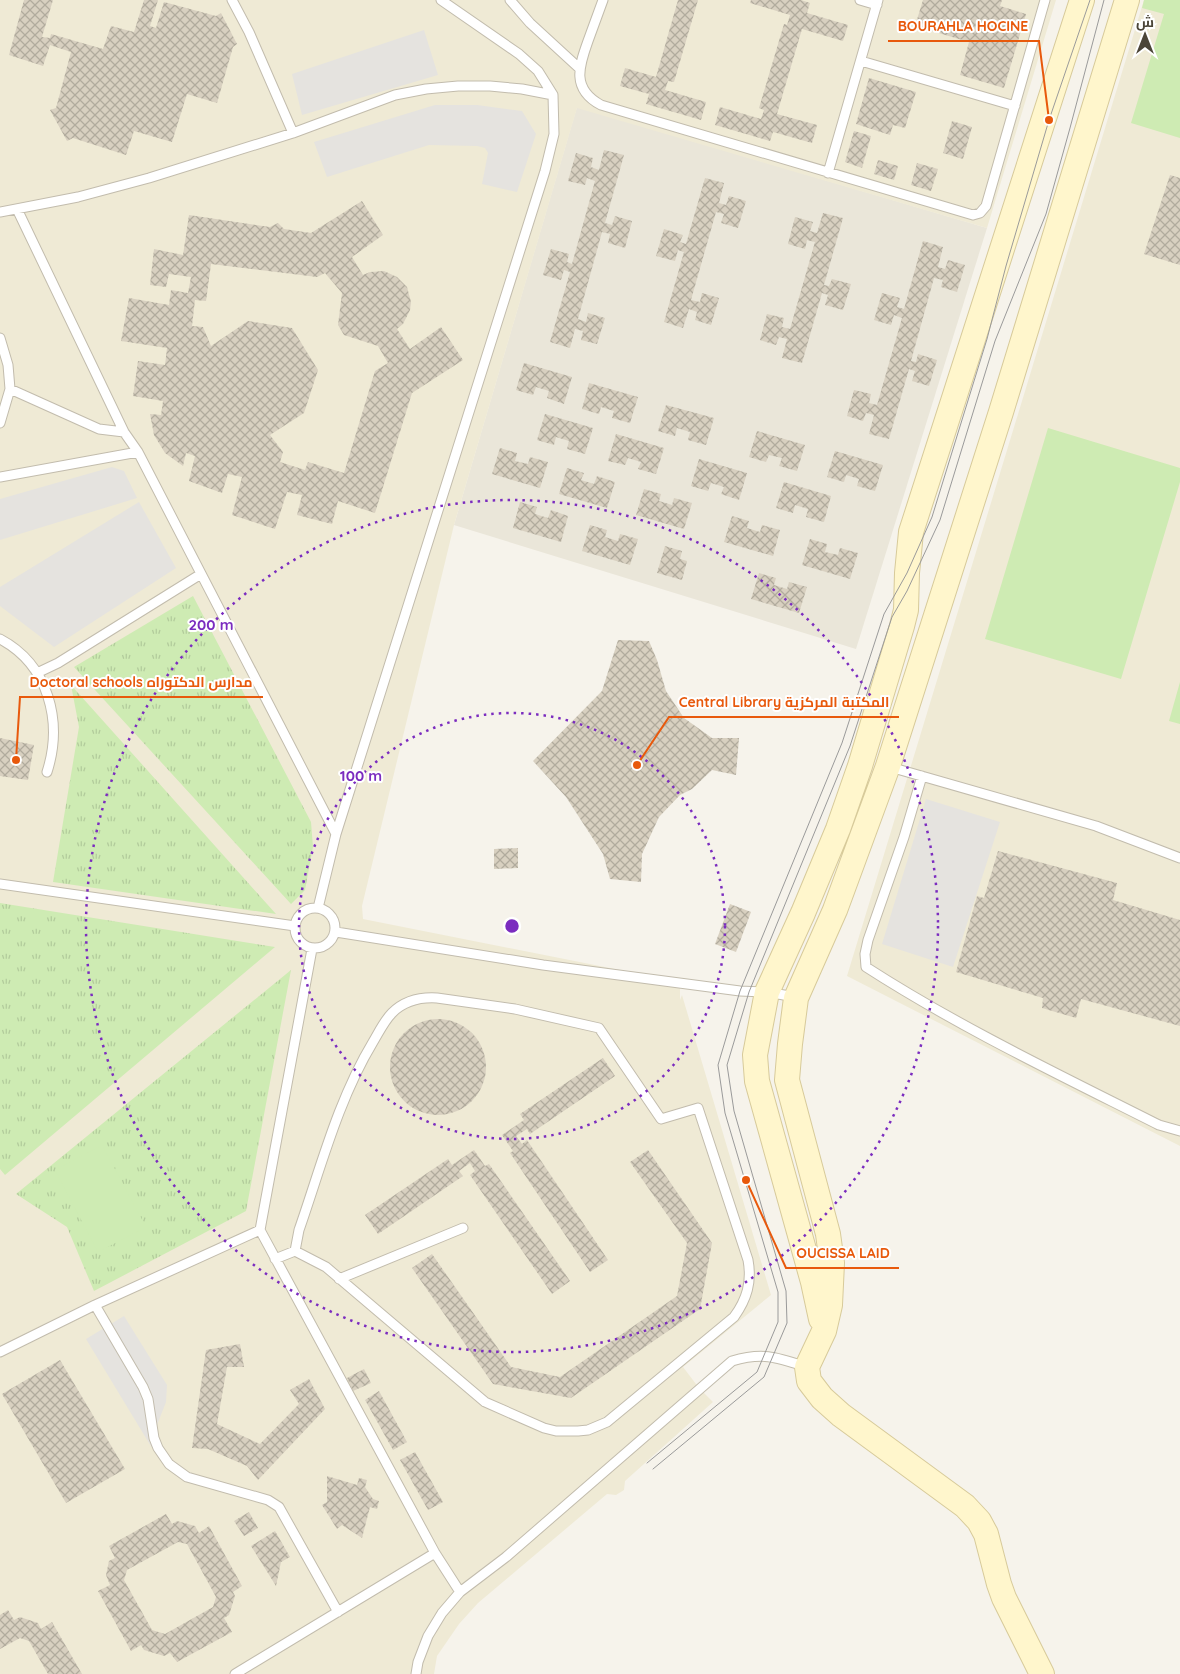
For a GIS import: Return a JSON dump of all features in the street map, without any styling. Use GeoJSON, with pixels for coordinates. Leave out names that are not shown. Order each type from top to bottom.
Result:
{"type":"FeatureCollection","features":[{"type":"Feature","properties":{"kind":"street"},"geometry":{"type":"LineString","coordinates":[[824,1330],[813,1282],[759,1093],[755,1055],[765,1001],[838,830],[860,766],[906,610],[907,573],[912,532],[1082,0]]}},
{"type":"Feature","properties":{"kind":"street"},"geometry":{"type":"LineString","coordinates":[[1042,1674],[1004,1598],[986,1534],[979,1521],[965,1506],[841,1415],[822,1398],[809,1381],[807,1367],[824,1330],[830,1304],[832,1263],[828,1234],[787,1080],[794,1008],[835,910],[888,766],[1001,412],[1128,0]]}},
{"type":"Feature","properties":{"kind":"street"},"geometry":{"type":"LineString","coordinates":[[765,1001],[770,1003],[778,1002],[794,1008]]}},
{"type":"Feature","properties":{"kind":"lane"},"geometry":{"type":"LineString","coordinates":[[232,0],[249,32],[293,133]]}},
{"type":"Feature","properties":{"kind":"lane"},"geometry":{"type":"LineString","coordinates":[[318,908],[336,834],[545,171],[554,134],[553,95],[538,72],[519,54],[441,0]]}},
{"type":"Feature","properties":{"kind":"lane"},"geometry":{"type":"LineString","coordinates":[[510,0],[530,23],[579,68]]}},
{"type":"Feature","properties":{"kind":"lane"},"geometry":{"type":"LineString","coordinates":[[603,0],[579,68],[584,91],[600,105],[969,215],[984,210],[986,206],[1045,0]]}},
{"type":"Feature","properties":{"kind":"lane"},"geometry":{"type":"LineString","coordinates":[[828,173],[878,3],[860,0]]}},
{"type":"Feature","properties":{"kind":"lane"},"geometry":{"type":"LineString","coordinates":[[861,61],[1015,106]]}},
{"type":"Feature","properties":{"kind":"lane"},"geometry":{"type":"LineString","coordinates":[[0,212],[78,197],[149,178],[293,133],[395,95],[426,89],[490,86],[522,89],[553,95]]}},
{"type":"Feature","properties":{"kind":"lane"},"geometry":{"type":"LineString","coordinates":[[17,209],[124,432],[138,452],[336,834]]}},
{"type":"Feature","properties":{"kind":"lane"},"geometry":{"type":"LineString","coordinates":[[0,338],[8,364],[10,389],[0,423]]}},
{"type":"Feature","properties":{"kind":"lane"},"geometry":{"type":"LineString","coordinates":[[10,389],[99,429],[124,432]]}},
{"type":"Feature","properties":{"kind":"lane"},"geometry":{"type":"LineString","coordinates":[[0,477],[138,452]]}},
{"type":"Feature","properties":{"kind":"lane"},"geometry":{"type":"LineString","coordinates":[[37,674],[58,663],[201,574]]}},
{"type":"Feature","properties":{"kind":"lane"},"geometry":{"type":"LineString","coordinates":[[0,640],[20,652],[37,674],[50,700],[54,729],[51,758],[46,772]]}},
{"type":"Feature","properties":{"kind":"lane"},"geometry":{"type":"LineString","coordinates":[[888,766],[1096,826],[1180,858]]}},
{"type":"Feature","properties":{"kind":"lane"},"geometry":{"type":"LineString","coordinates":[[922,776],[904,837],[868,940],[865,954],[866,966],[900,989],[1011,1050],[1159,1125],[1180,1131]]}},
{"type":"Feature","properties":{"kind":"lane"},"geometry":{"type":"LineString","coordinates":[[0,884],[295,926]]}},
{"type":"Feature","properties":{"kind":"lane"},"geometry":{"type":"LineString","coordinates":[[318,908],[324,910],[334,919],[336,932],[334,938],[325,947],[312,949],[306,947],[297,938],[295,926],[300,914],[306,910],[318,908]]}},
{"type":"Feature","properties":{"kind":"lane"},"geometry":{"type":"LineString","coordinates":[[336,932],[544,965],[740,991],[765,1001]]}},
{"type":"Feature","properties":{"kind":"lane"},"geometry":{"type":"LineString","coordinates":[[312,949],[260,1230],[435,1553],[460,1592]]}},
{"type":"Feature","properties":{"kind":"lane"},"geometry":{"type":"LineString","coordinates":[[418,998],[437,998],[514,1009],[599,1028],[661,1119],[698,1108],[748,1260],[750,1279],[746,1299],[737,1313],[726,1323],[607,1422],[588,1430],[567,1432],[544,1428],[485,1402],[326,1267],[295,1251],[299,1230],[340,1112],[362,1061],[385,1021],[396,1010],[409,1001],[418,998]]}},
{"type":"Feature","properties":{"kind":"lane"},"geometry":{"type":"LineString","coordinates":[[339,1279],[463,1228]]}},
{"type":"Feature","properties":{"kind":"lane"},"geometry":{"type":"LineString","coordinates":[[0,1352],[260,1230]]}},
{"type":"Feature","properties":{"kind":"lane"},"geometry":{"type":"LineString","coordinates":[[276,1259],[295,1251]]}},
{"type":"Feature","properties":{"kind":"lane"},"geometry":{"type":"LineString","coordinates":[[95,1306],[143,1387],[148,1399],[154,1438],[169,1464],[187,1477],[268,1500],[279,1507],[338,1612]]}},
{"type":"Feature","properties":{"kind":"lane"},"geometry":{"type":"LineString","coordinates":[[416,1674],[418,1662],[428,1636],[442,1613],[460,1592],[506,1557],[732,1361],[747,1356],[765,1355],[774,1356],[807,1367]]}},
{"type":"Feature","properties":{"kind":"lane"},"geometry":{"type":"LineString","coordinates":[[235,1674],[435,1553]]}},
{"type":"Feature","properties":{"kind":"shaded area"},"geometry":{"type":"Polygon","coordinates":[[[0,0],[1056,0],[987,228],[577,108],[454,525],[362,906],[363,919],[680,982],[680,1000],[682,995],[771,1295],[683,1367],[699,1388],[713,1402],[625,1481],[624,1490],[616,1495],[607,1494],[478,1603],[459,1624],[437,1656],[434,1674],[0,1674],[0,0]]]}},
{"type":"Feature","properties":{"kind":"shaded area"},"geometry":{"type":"Polygon","coordinates":[[[1144,0],[1180,0],[1180,1146],[847,976],[1144,0]]]}},
{"type":"Feature","properties":{"kind":"shaded area"},"geometry":{"type":"Polygon","coordinates":[[[424,30],[438,75],[302,115],[292,74],[424,30]]]}},
{"type":"Feature","properties":{"kind":"shaded area"},"geometry":{"type":"Polygon","coordinates":[[[435,105],[477,105],[522,111],[536,134],[517,192],[482,184],[488,153],[485,148],[477,146],[429,145],[327,177],[314,142],[435,105]]]}},
{"type":"Feature","properties":{"kind":"shaded area"},"geometry":{"type":"Polygon","coordinates":[[[577,107],[987,228],[856,649],[454,525],[577,107]]]}},
{"type":"Feature","properties":{"kind":"shaded area"},"geometry":{"type":"Polygon","coordinates":[[[112,467],[124,471],[137,498],[0,540],[0,499],[112,467]]]}},
{"type":"Feature","properties":{"kind":"shaded area"},"geometry":{"type":"Polygon","coordinates":[[[139,502],[176,568],[54,647],[0,606],[0,587],[139,502]]]}},
{"type":"Feature","properties":{"kind":"shaded area"},"geometry":{"type":"Polygon","coordinates":[[[926,799],[1000,822],[953,967],[882,944],[926,799]]]}},
{"type":"Feature","properties":{"kind":"shaded area"},"geometry":{"type":"Polygon","coordinates":[[[124,1316],[167,1385],[166,1402],[157,1425],[159,1448],[152,1448],[86,1339],[124,1316]]]}},
{"type":"Feature","properties":{"kind":"green space"},"geometry":{"type":"Polygon","coordinates":[[[1144,0],[1180,0],[1180,138],[1131,123],[1164,14],[1142,8],[1144,0]]]}},
{"type":"Feature","properties":{"kind":"green space"},"geometry":{"type":"Polygon","coordinates":[[[1048,428],[1180,468],[1180,482],[1121,679],[985,639],[1048,428]]]}},
{"type":"Feature","properties":{"kind":"green space"},"geometry":{"type":"Polygon","coordinates":[[[193,596],[311,822],[313,847],[305,890],[291,904],[74,667],[193,596]]]}},
{"type":"Feature","properties":{"kind":"green space"},"geometry":{"type":"Polygon","coordinates":[[[1180,682],[1180,724],[1169,721],[1180,682]]]}},
{"type":"Feature","properties":{"kind":"green space"},"geometry":{"type":"Polygon","coordinates":[[[71,685],[276,914],[53,882],[79,727],[71,685]]]}},
{"type":"Feature","properties":{"kind":"green space"},"geometry":{"type":"Polygon","coordinates":[[[0,903],[275,947],[5,1175],[0,1169],[0,903]]]}},
{"type":"Feature","properties":{"kind":"green space"},"geometry":{"type":"Polygon","coordinates":[[[291,970],[246,1211],[94,1291],[67,1227],[16,1194],[291,970]]]}},
{"type":"Feature","properties":{"kind":"green space"},"geometry":{"type":"Polygon","coordinates":[[[102,1145],[146,1227],[98,1252],[55,1170],[102,1145]]]}},
{"type":"Feature","properties":{"kind":"building"},"geometry":{"type":"Polygon","coordinates":[[[24,0],[53,0],[42,37],[50,38],[51,34],[103,49],[111,26],[134,32],[144,0],[158,0],[150,26],[156,28],[164,2],[216,16],[221,13],[237,44],[233,47],[217,103],[187,94],[172,142],[134,131],[126,155],[73,138],[67,141],[50,110],[56,108],[71,52],[50,45],[43,66],[9,55],[24,0]]]}},
{"type":"Feature","properties":{"kind":"building"},"geometry":{"type":"Polygon","coordinates":[[[678,0],[698,0],[674,82],[668,81],[665,90],[706,102],[701,120],[646,104],[649,94],[620,86],[625,68],[656,77],[678,0]]]}},
{"type":"Feature","properties":{"kind":"building"},"geometry":{"type":"Polygon","coordinates":[[[751,0],[801,0],[810,3],[807,13],[848,25],[843,41],[802,29],[777,114],[817,125],[812,143],[773,132],[770,141],[715,125],[720,107],[761,119],[764,110],[759,108],[784,24],[787,25],[790,15],[750,3],[751,0]]]}},
{"type":"Feature","properties":{"kind":"building"},"geometry":{"type":"Polygon","coordinates":[[[923,0],[1002,0],[1000,6],[1026,14],[1004,88],[960,75],[969,42],[915,26],[923,0]]]}},
{"type":"Feature","properties":{"kind":"building"},"geometry":{"type":"Polygon","coordinates":[[[869,78],[916,92],[905,128],[893,125],[890,135],[856,124],[869,78]]]}},
{"type":"Feature","properties":{"kind":"building"},"geometry":{"type":"Polygon","coordinates":[[[952,121],[972,127],[963,159],[943,153],[952,121]]]}},
{"type":"Feature","properties":{"kind":"building"},"geometry":{"type":"Polygon","coordinates":[[[854,131],[871,136],[862,168],[845,162],[854,131]]]}},
{"type":"Feature","properties":{"kind":"building"},"geometry":{"type":"Polygon","coordinates":[[[604,150],[624,155],[605,223],[612,225],[615,216],[632,221],[625,248],[608,243],[610,234],[602,232],[578,319],[586,322],[588,313],[605,318],[597,344],[581,340],[583,331],[575,329],[570,348],[550,342],[570,272],[564,270],[561,280],[543,275],[551,249],[569,254],[567,262],[572,264],[595,181],[587,178],[585,185],[568,181],[576,153],[593,158],[591,167],[599,170],[604,150]]]}},
{"type":"Feature","properties":{"kind":"building"},"geometry":{"type":"Polygon","coordinates":[[[878,160],[898,166],[894,180],[874,174],[878,160]]]}},
{"type":"Feature","properties":{"kind":"building"},"geometry":{"type":"Polygon","coordinates":[[[917,163],[938,169],[931,191],[911,185],[917,163]]]}},
{"type":"Feature","properties":{"kind":"building"},"geometry":{"type":"Polygon","coordinates":[[[1170,175],[1180,178],[1180,265],[1144,254],[1170,175]]]}},
{"type":"Feature","properties":{"kind":"building"},"geometry":{"type":"Polygon","coordinates":[[[705,178],[724,183],[719,203],[726,205],[729,196],[746,201],[738,228],[721,223],[724,214],[716,212],[691,300],[700,302],[702,293],[719,298],[711,325],[695,320],[697,312],[689,309],[683,328],[664,322],[684,252],[678,250],[675,261],[656,256],[664,229],[683,235],[680,242],[686,244],[705,178]]]}},
{"type":"Feature","properties":{"kind":"building"},"geometry":{"type":"Polygon","coordinates":[[[362,201],[383,235],[352,257],[363,275],[370,272],[384,271],[397,277],[407,287],[411,302],[410,310],[403,324],[397,329],[410,349],[441,327],[463,360],[412,393],[375,513],[338,501],[332,524],[297,515],[302,495],[287,492],[275,529],[232,515],[242,477],[228,474],[222,493],[189,481],[195,456],[186,453],[183,466],[165,453],[154,435],[150,414],[161,415],[163,401],[133,396],[138,361],[165,365],[167,348],[121,341],[129,298],[169,305],[171,290],[188,293],[191,277],[169,274],[166,287],[150,285],[154,249],[183,255],[189,215],[270,227],[278,223],[284,229],[311,233],[362,201]],[[211,264],[206,301],[195,300],[192,326],[203,327],[211,346],[248,321],[292,328],[318,370],[304,413],[270,435],[283,452],[280,462],[305,470],[308,462],[344,473],[375,371],[388,363],[378,346],[344,335],[338,325],[342,293],[325,273],[317,277],[211,264]]]}},
{"type":"Feature","properties":{"kind":"building"},"geometry":{"type":"Polygon","coordinates":[[[823,213],[843,218],[824,285],[829,286],[832,279],[851,284],[843,310],[825,305],[828,295],[822,293],[802,363],[782,358],[787,339],[779,337],[776,345],[760,340],[767,314],[784,318],[782,327],[790,329],[815,242],[807,240],[805,249],[788,244],[795,217],[813,222],[810,231],[817,233],[823,213]]]}},
{"type":"Feature","properties":{"kind":"building"},"geometry":{"type":"Polygon","coordinates":[[[923,241],[943,247],[938,267],[945,269],[948,260],[965,265],[957,292],[941,287],[943,280],[934,278],[911,361],[916,362],[918,354],[937,360],[929,386],[912,381],[915,371],[909,369],[889,439],[869,434],[874,415],[866,413],[863,421],[847,416],[854,390],[871,394],[869,403],[877,405],[902,318],[894,315],[891,325],[874,320],[882,293],[900,298],[897,307],[904,309],[923,241]]]}},
{"type":"Feature","properties":{"kind":"building"},"geometry":{"type":"Polygon","coordinates":[[[524,363],[572,377],[564,404],[547,398],[549,391],[536,387],[533,395],[516,390],[524,363]]]}},
{"type":"Feature","properties":{"kind":"building"},"geometry":{"type":"Polygon","coordinates":[[[589,383],[638,397],[630,423],[612,418],[614,411],[601,407],[599,414],[582,409],[589,383]]]}},
{"type":"Feature","properties":{"kind":"building"},"geometry":{"type":"Polygon","coordinates":[[[666,405],[714,418],[706,445],[688,440],[690,432],[677,428],[675,436],[658,431],[666,405]]]}},
{"type":"Feature","properties":{"kind":"building"},"geometry":{"type":"Polygon","coordinates":[[[545,414],[593,428],[585,454],[567,449],[569,441],[556,437],[554,445],[537,440],[545,414]]]}},
{"type":"Feature","properties":{"kind":"building"},"geometry":{"type":"Polygon","coordinates":[[[757,431],[805,445],[797,471],[779,466],[782,458],[769,455],[766,462],[749,457],[757,431]]]}},
{"type":"Feature","properties":{"kind":"building"},"geometry":{"type":"Polygon","coordinates":[[[616,434],[664,448],[656,474],[638,469],[641,462],[628,458],[625,465],[608,461],[616,434]]]}},
{"type":"Feature","properties":{"kind":"building"},"geometry":{"type":"Polygon","coordinates":[[[500,448],[517,453],[515,461],[528,464],[530,457],[548,462],[540,488],[492,474],[500,448]]]}},
{"type":"Feature","properties":{"kind":"building"},"geometry":{"type":"Polygon","coordinates":[[[835,451],[883,465],[875,491],[857,486],[859,479],[846,475],[844,482],[827,477],[835,451]]]}},
{"type":"Feature","properties":{"kind":"building"},"geometry":{"type":"Polygon","coordinates":[[[699,459],[747,473],[739,500],[721,494],[724,487],[711,483],[708,491],[691,486],[699,459]]]}},
{"type":"Feature","properties":{"kind":"building"},"geometry":{"type":"Polygon","coordinates":[[[567,468],[584,473],[581,480],[594,484],[597,476],[615,482],[607,508],[559,494],[567,468]]]}},
{"type":"Feature","properties":{"kind":"building"},"geometry":{"type":"Polygon","coordinates":[[[784,482],[831,496],[824,522],[806,517],[808,509],[795,505],[793,513],[776,508],[784,482]]]}},
{"type":"Feature","properties":{"kind":"building"},"geometry":{"type":"Polygon","coordinates":[[[644,489],[661,494],[659,501],[672,505],[674,498],[692,503],[684,529],[636,515],[644,489]]]}},
{"type":"Feature","properties":{"kind":"building"},"geometry":{"type":"Polygon","coordinates":[[[520,502],[537,507],[535,514],[548,518],[551,510],[568,516],[561,542],[513,528],[520,502]]]}},
{"type":"Feature","properties":{"kind":"building"},"geometry":{"type":"Polygon","coordinates":[[[732,516],[749,521],[747,528],[760,532],[762,525],[780,530],[773,556],[724,542],[732,516]]]}},
{"type":"Feature","properties":{"kind":"building"},"geometry":{"type":"Polygon","coordinates":[[[590,525],[607,530],[605,537],[618,541],[620,534],[638,539],[630,565],[582,551],[590,525]]]}},
{"type":"Feature","properties":{"kind":"building"},"geometry":{"type":"Polygon","coordinates":[[[810,539],[827,544],[825,552],[838,555],[840,548],[858,553],[850,579],[802,565],[810,539]]]}},
{"type":"Feature","properties":{"kind":"building"},"geometry":{"type":"Polygon","coordinates":[[[665,546],[682,551],[680,559],[687,561],[682,580],[657,573],[665,546]]]}},
{"type":"Feature","properties":{"kind":"building"},"geometry":{"type":"Polygon","coordinates":[[[759,573],[776,578],[774,585],[787,589],[789,582],[807,587],[799,613],[751,599],[759,573]]]}},
{"type":"Feature","properties":{"kind":"building"},"geometry":{"type":"Polygon","coordinates":[[[618,640],[649,641],[666,691],[684,718],[712,738],[739,738],[736,775],[712,770],[692,789],[680,795],[659,817],[642,854],[641,882],[610,879],[603,854],[566,797],[533,761],[602,691],[618,640]]]}},
{"type":"Feature","properties":{"kind":"building"},"geometry":{"type":"Polygon","coordinates":[[[0,738],[34,745],[28,780],[0,776],[0,738]]]}},
{"type":"Feature","properties":{"kind":"building"},"geometry":{"type":"Polygon","coordinates":[[[518,848],[518,868],[494,869],[494,849],[518,848]]]}},
{"type":"Feature","properties":{"kind":"building"},"geometry":{"type":"Polygon","coordinates":[[[998,851],[1117,883],[1113,900],[1180,920],[1180,1026],[1081,999],[1076,1018],[1042,1008],[1043,998],[956,972],[977,896],[984,898],[998,851]]]}},
{"type":"Feature","properties":{"kind":"building"},"geometry":{"type":"Polygon","coordinates":[[[730,904],[751,912],[736,952],[715,944],[730,904]]]}},
{"type":"Feature","properties":{"kind":"building"},"geometry":{"type":"Polygon","coordinates":[[[438,1019],[456,1023],[472,1033],[482,1049],[486,1067],[482,1085],[472,1101],[456,1111],[438,1115],[420,1111],[404,1101],[394,1085],[390,1067],[394,1049],[404,1033],[420,1023],[438,1019]]]}},
{"type":"Feature","properties":{"kind":"building"},"geometry":{"type":"Polygon","coordinates":[[[603,1058],[615,1076],[530,1134],[527,1129],[516,1136],[522,1144],[527,1140],[608,1260],[590,1272],[510,1153],[513,1151],[502,1135],[524,1120],[520,1114],[603,1058]]]}},
{"type":"Feature","properties":{"kind":"building"},"geometry":{"type":"Polygon","coordinates":[[[474,1150],[485,1166],[489,1164],[570,1281],[552,1294],[470,1175],[475,1171],[470,1163],[459,1171],[463,1176],[378,1234],[365,1215],[448,1159],[452,1165],[474,1150]]]}},
{"type":"Feature","properties":{"kind":"building"},"geometry":{"type":"Polygon","coordinates":[[[648,1150],[712,1243],[700,1309],[571,1398],[493,1384],[412,1268],[432,1254],[511,1367],[560,1377],[677,1296],[687,1243],[630,1162],[648,1150]]]}},
{"type":"Feature","properties":{"kind":"building"},"geometry":{"type":"Polygon","coordinates":[[[240,1344],[244,1367],[227,1367],[217,1424],[260,1444],[299,1404],[290,1390],[309,1379],[325,1409],[258,1480],[247,1466],[208,1449],[192,1448],[206,1350],[240,1344]]]}},
{"type":"Feature","properties":{"kind":"building"},"geometry":{"type":"Polygon","coordinates":[[[60,1360],[125,1469],[66,1503],[2,1394],[60,1360]]]}},
{"type":"Feature","properties":{"kind":"building"},"geometry":{"type":"Polygon","coordinates":[[[364,1369],[371,1383],[353,1391],[347,1378],[364,1369]]]}},
{"type":"Feature","properties":{"kind":"building"},"geometry":{"type":"Polygon","coordinates":[[[379,1391],[407,1442],[393,1450],[365,1400],[379,1391]]]}},
{"type":"Feature","properties":{"kind":"building"},"geometry":{"type":"Polygon","coordinates":[[[415,1452],[443,1502],[428,1510],[400,1460],[415,1452]]]}},
{"type":"Feature","properties":{"kind":"building"},"geometry":{"type":"Polygon","coordinates":[[[327,1476],[357,1485],[359,1478],[367,1480],[365,1487],[373,1499],[379,1501],[377,1509],[370,1507],[362,1538],[342,1525],[337,1529],[322,1505],[327,1502],[327,1476]]]}},
{"type":"Feature","properties":{"kind":"building"},"geometry":{"type":"Polygon","coordinates":[[[249,1512],[258,1528],[244,1536],[234,1521],[249,1512]]]}},
{"type":"Feature","properties":{"kind":"building"},"geometry":{"type":"Polygon","coordinates":[[[166,1514],[172,1524],[177,1521],[195,1526],[199,1533],[209,1526],[242,1586],[233,1592],[235,1596],[229,1615],[224,1618],[232,1632],[177,1662],[170,1653],[164,1656],[144,1650],[141,1645],[131,1651],[98,1591],[110,1585],[106,1575],[109,1561],[115,1558],[109,1546],[166,1514]],[[178,1542],[127,1570],[124,1580],[152,1630],[165,1634],[213,1607],[216,1597],[187,1544],[178,1542]]]}},
{"type":"Feature","properties":{"kind":"building"},"geometry":{"type":"Polygon","coordinates":[[[275,1531],[290,1557],[281,1562],[276,1586],[251,1546],[275,1531]]]}},
{"type":"Feature","properties":{"kind":"building"},"geometry":{"type":"Polygon","coordinates":[[[8,1610],[14,1620],[20,1617],[38,1623],[41,1629],[52,1622],[82,1674],[48,1674],[29,1641],[20,1638],[0,1649],[0,1615],[8,1610]]]}},
{"type":"Feature","properties":{"kind":"tram line"},"geometry":{"type":"LineString","coordinates":[[647,1463],[757,1372],[778,1322],[778,1292],[725,1113],[718,1065],[740,991],[842,743],[884,614],[907,573],[932,517],[987,339],[1006,266],[1049,120],[1090,0]]}},
{"type":"Feature","properties":{"kind":"tram line"},"geometry":{"type":"LineString","coordinates":[[653,1469],[764,1377],[787,1323],[786,1291],[734,1111],[727,1065],[749,992],[850,746],[892,617],[907,591],[940,520],[995,341],[1046,214],[1104,0]]}},
{"type":"Feature","properties":{"kind":"place","name":"BOURAHLA HOCINE"},"geometry":{"type":"Point","coordinates":[1049,120]}},
{"type":"Feature","properties":{"kind":"place","name":"Doctoral schools مدارس الدكتوراه"},"geometry":{"type":"Point","coordinates":[16,760]}},
{"type":"Feature","properties":{"kind":"place","name":"Central Library المكتبة المركزية"},"geometry":{"type":"Point","coordinates":[637,765]}},
{"type":"Feature","properties":{"kind":"place","name":"OUCISSA LAID"},"geometry":{"type":"Point","coordinates":[746,1180]}}]}
